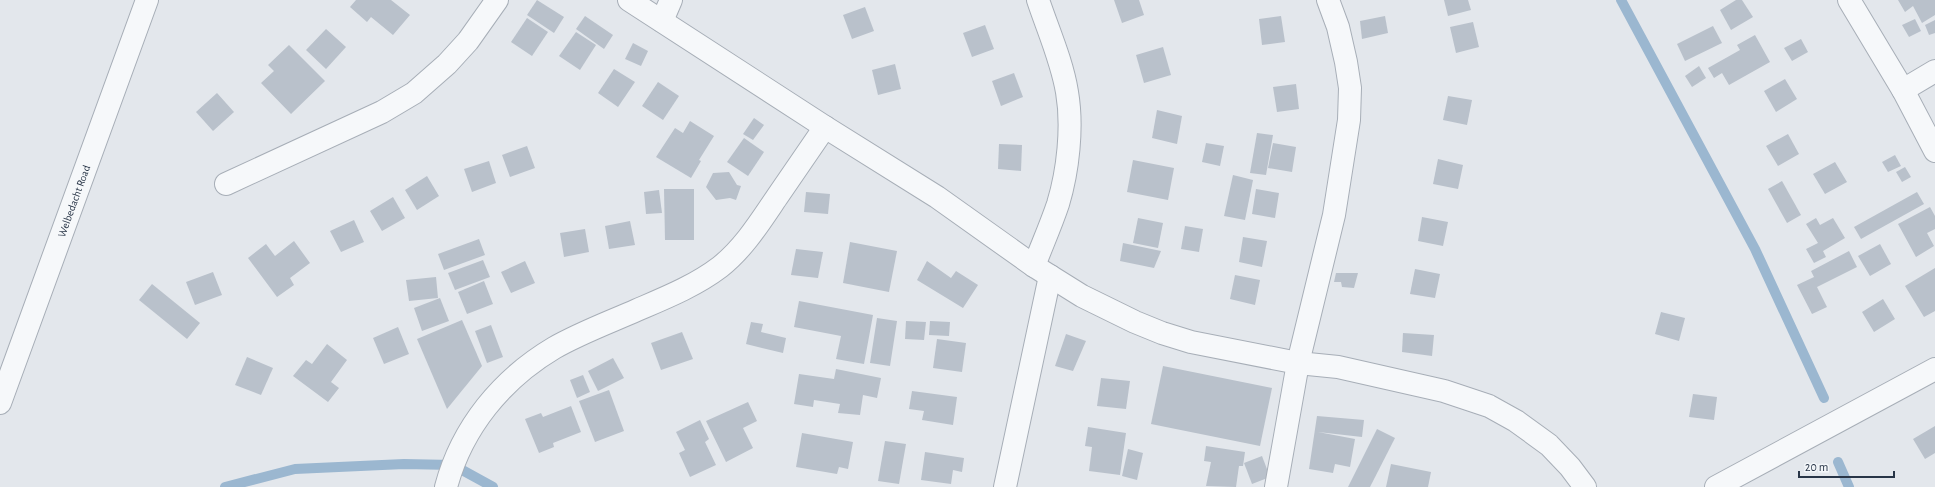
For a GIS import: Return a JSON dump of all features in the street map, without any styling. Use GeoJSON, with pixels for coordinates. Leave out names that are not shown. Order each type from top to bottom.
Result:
{"type":"FeatureCollection","features":[{"type":"Feature","properties":{"kind":"street","name":"Welbedacht Road"},"geometry":{"type":"LineString","coordinates":[[0,403],[147,0]]}},
{"type":"Feature","properties":{"kind":"street"},"geometry":{"type":"LineString","coordinates":[[226,184],[382,112],[414,93],[447,64],[468,41],[497,0]]}},
{"type":"Feature","properties":{"kind":"street"},"geometry":{"type":"LineString","coordinates":[[630,0],[937,198],[1042,271],[1082,296],[1135,322],[1162,333],[1191,342],[1298,363],[1338,367],[1444,391],[1489,406],[1516,422],[1549,445],[1570,467],[1585,487]]}},
{"type":"Feature","properties":{"kind":"street"},"geometry":{"type":"LineString","coordinates":[[662,20],[671,0]]}},
{"type":"Feature","properties":{"kind":"street"},"geometry":{"type":"LineString","coordinates":[[1005,487],[1042,271],[1067,156],[1070,120],[1067,92],[1061,66],[1038,0]]}},
{"type":"Feature","properties":{"kind":"street"},"geometry":{"type":"LineString","coordinates":[[1276,487],[1298,363],[1334,216],[1349,120],[1350,88],[1346,62],[1338,27],[1328,0]]}},
{"type":"Feature","properties":{"kind":"street"},"geometry":{"type":"LineString","coordinates":[[1849,0],[1903,90],[1935,151]]}},
{"type":"Feature","properties":{"kind":"street"},"geometry":{"type":"LineString","coordinates":[[1903,90],[1935,71]]}},
{"type":"Feature","properties":{"kind":"street"},"geometry":{"type":"LineString","coordinates":[[446,487],[450,470],[466,436],[490,401],[508,380],[523,368],[555,347],[675,294],[720,267],[744,244],[825,127]]}},
{"type":"Feature","properties":{"kind":"street"},"geometry":{"type":"LineString","coordinates":[[1716,487],[1935,369]]}},
{"type":"Feature","properties":{"kind":"building"},"geometry":{"type":"Polygon","coordinates":[[[356,0],[391,0],[410,15],[393,35],[371,17],[367,22],[350,7],[356,0]]]}},
{"type":"Feature","properties":{"kind":"building"},"geometry":{"type":"Polygon","coordinates":[[[537,0],[564,17],[554,33],[527,15],[537,0]]]}},
{"type":"Feature","properties":{"kind":"building"},"geometry":{"type":"Polygon","coordinates":[[[1114,0],[1139,0],[1144,15],[1122,23],[1114,0]]]}},
{"type":"Feature","properties":{"kind":"building"},"geometry":{"type":"Polygon","coordinates":[[[1444,0],[1468,0],[1471,10],[1448,16],[1444,0]]]}},
{"type":"Feature","properties":{"kind":"building"},"geometry":{"type":"Polygon","coordinates":[[[1736,0],[1742,0],[1753,17],[1731,30],[1720,10],[1736,0]]]}},
{"type":"Feature","properties":{"kind":"building"},"geometry":{"type":"Polygon","coordinates":[[[1898,0],[1935,0],[1935,15],[1922,23],[1913,6],[1905,12],[1898,0]]]}},
{"type":"Feature","properties":{"kind":"building"},"geometry":{"type":"Polygon","coordinates":[[[865,7],[874,31],[852,39],[843,15],[865,7]]]}},
{"type":"Feature","properties":{"kind":"building"},"geometry":{"type":"Polygon","coordinates":[[[585,16],[613,35],[604,49],[576,29],[585,16]]]}},
{"type":"Feature","properties":{"kind":"building"},"geometry":{"type":"Polygon","coordinates":[[[1281,16],[1285,42],[1262,45],[1259,19],[1281,16]]]}},
{"type":"Feature","properties":{"kind":"building"},"geometry":{"type":"Polygon","coordinates":[[[1385,16],[1388,33],[1362,39],[1360,21],[1385,16]]]}},
{"type":"Feature","properties":{"kind":"building"},"geometry":{"type":"Polygon","coordinates":[[[527,18],[548,32],[532,56],[511,42],[527,18]]]}},
{"type":"Feature","properties":{"kind":"building"},"geometry":{"type":"Polygon","coordinates":[[[1915,19],[1921,31],[1909,37],[1902,25],[1915,19]]]}},
{"type":"Feature","properties":{"kind":"building"},"geometry":{"type":"Polygon","coordinates":[[[1935,20],[1935,33],[1929,35],[1925,25],[1935,20]]]}},
{"type":"Feature","properties":{"kind":"building"},"geometry":{"type":"Polygon","coordinates":[[[1473,22],[1479,47],[1456,53],[1450,27],[1473,22]]]}},
{"type":"Feature","properties":{"kind":"building"},"geometry":{"type":"Polygon","coordinates":[[[985,25],[994,49],[972,57],[963,33],[985,25]]]}},
{"type":"Feature","properties":{"kind":"building"},"geometry":{"type":"Polygon","coordinates":[[[1713,26],[1722,43],[1685,61],[1677,44],[1713,26]]]}},
{"type":"Feature","properties":{"kind":"building"},"geometry":{"type":"Polygon","coordinates":[[[326,29],[346,47],[326,69],[306,50],[326,29]]]}},
{"type":"Feature","properties":{"kind":"building"},"geometry":{"type":"Polygon","coordinates":[[[576,32],[596,45],[580,70],[559,56],[576,32]]]}},
{"type":"Feature","properties":{"kind":"building"},"geometry":{"type":"Polygon","coordinates":[[[1755,35],[1770,62],[1729,85],[1722,73],[1714,78],[1708,68],[1740,50],[1737,45],[1755,35]]]}},
{"type":"Feature","properties":{"kind":"building"},"geometry":{"type":"Polygon","coordinates":[[[1801,39],[1808,52],[1792,61],[1784,48],[1801,39]]]}},
{"type":"Feature","properties":{"kind":"building"},"geometry":{"type":"Polygon","coordinates":[[[633,43],[648,51],[641,66],[625,59],[633,43]]]}},
{"type":"Feature","properties":{"kind":"building"},"geometry":{"type":"Polygon","coordinates":[[[289,45],[325,81],[291,114],[261,83],[274,71],[268,65],[289,45]]]}},
{"type":"Feature","properties":{"kind":"building"},"geometry":{"type":"Polygon","coordinates":[[[1163,47],[1171,75],[1144,83],[1136,55],[1163,47]]]}},
{"type":"Feature","properties":{"kind":"building"},"geometry":{"type":"Polygon","coordinates":[[[895,64],[901,89],[878,95],[872,70],[895,64]]]}},
{"type":"Feature","properties":{"kind":"building"},"geometry":{"type":"Polygon","coordinates":[[[1699,66],[1706,78],[1692,87],[1685,76],[1699,66]]]}},
{"type":"Feature","properties":{"kind":"building"},"geometry":{"type":"Polygon","coordinates":[[[614,69],[635,82],[618,107],[598,93],[614,69]]]}},
{"type":"Feature","properties":{"kind":"building"},"geometry":{"type":"Polygon","coordinates":[[[1014,73],[1023,97],[1001,106],[992,81],[1014,73]]]}},
{"type":"Feature","properties":{"kind":"building"},"geometry":{"type":"Polygon","coordinates":[[[1785,79],[1797,99],[1776,112],[1764,91],[1785,79]]]}},
{"type":"Feature","properties":{"kind":"building"},"geometry":{"type":"Polygon","coordinates":[[[658,82],[679,96],[663,120],[642,106],[658,82]]]}},
{"type":"Feature","properties":{"kind":"building"},"geometry":{"type":"Polygon","coordinates":[[[1296,84],[1299,109],[1277,112],[1273,87],[1296,84]]]}},
{"type":"Feature","properties":{"kind":"building"},"geometry":{"type":"Polygon","coordinates":[[[217,93],[234,112],[213,131],[196,112],[217,93]]]}},
{"type":"Feature","properties":{"kind":"building"},"geometry":{"type":"Polygon","coordinates":[[[1448,96],[1472,100],[1467,125],[1443,120],[1448,96]]]}},
{"type":"Feature","properties":{"kind":"building"},"geometry":{"type":"Polygon","coordinates":[[[1157,110],[1182,116],[1177,144],[1152,138],[1157,110]]]}},
{"type":"Feature","properties":{"kind":"building"},"geometry":{"type":"Polygon","coordinates":[[[754,118],[764,125],[753,140],[743,134],[754,118]]]}},
{"type":"Feature","properties":{"kind":"building"},"geometry":{"type":"Polygon","coordinates":[[[690,121],[714,136],[699,160],[701,161],[691,178],[656,157],[675,128],[683,133],[690,121]]]}},
{"type":"Feature","properties":{"kind":"building"},"geometry":{"type":"Polygon","coordinates":[[[1257,133],[1273,135],[1266,175],[1250,173],[1257,133]]]}},
{"type":"Feature","properties":{"kind":"building"},"geometry":{"type":"Polygon","coordinates":[[[1788,134],[1799,154],[1778,166],[1766,146],[1788,134]]]}},
{"type":"Feature","properties":{"kind":"building"},"geometry":{"type":"Polygon","coordinates":[[[744,138],[764,152],[748,176],[727,162],[744,138]]]}},
{"type":"Feature","properties":{"kind":"building"},"geometry":{"type":"Polygon","coordinates":[[[1206,143],[1224,146],[1220,166],[1202,162],[1206,143]]]}},
{"type":"Feature","properties":{"kind":"building"},"geometry":{"type":"Polygon","coordinates":[[[1273,143],[1296,147],[1292,172],[1268,168],[1273,143]]]}},
{"type":"Feature","properties":{"kind":"building"},"geometry":{"type":"Polygon","coordinates":[[[999,144],[1022,145],[1021,171],[998,169],[999,144]]]}},
{"type":"Feature","properties":{"kind":"building"},"geometry":{"type":"Polygon","coordinates":[[[527,146],[535,168],[510,177],[502,155],[527,146]]]}},
{"type":"Feature","properties":{"kind":"building"},"geometry":{"type":"Polygon","coordinates":[[[1895,155],[1901,166],[1888,172],[1882,162],[1895,155]]]}},
{"type":"Feature","properties":{"kind":"building"},"geometry":{"type":"Polygon","coordinates":[[[1438,159],[1463,165],[1458,189],[1433,184],[1438,159]]]}},
{"type":"Feature","properties":{"kind":"building"},"geometry":{"type":"Polygon","coordinates":[[[1133,160],[1174,168],[1168,200],[1127,192],[1133,160]]]}},
{"type":"Feature","properties":{"kind":"building"},"geometry":{"type":"Polygon","coordinates":[[[489,161],[496,183],[472,192],[464,169],[489,161]]]}},
{"type":"Feature","properties":{"kind":"building"},"geometry":{"type":"Polygon","coordinates":[[[1835,162],[1847,182],[1825,194],[1813,174],[1835,162]]]}},
{"type":"Feature","properties":{"kind":"building"},"geometry":{"type":"Polygon","coordinates":[[[1905,167],[1911,177],[1902,182],[1896,172],[1905,167]]]}},
{"type":"Feature","properties":{"kind":"building"},"geometry":{"type":"Polygon","coordinates":[[[729,172],[737,185],[741,186],[736,200],[730,198],[716,200],[706,187],[713,173],[729,172]]]}},
{"type":"Feature","properties":{"kind":"building"},"geometry":{"type":"Polygon","coordinates":[[[1233,175],[1253,180],[1245,220],[1224,216],[1233,175]]]}},
{"type":"Feature","properties":{"kind":"building"},"geometry":{"type":"Polygon","coordinates":[[[427,176],[439,196],[417,210],[405,190],[427,176]]]}},
{"type":"Feature","properties":{"kind":"building"},"geometry":{"type":"Polygon","coordinates":[[[1782,181],[1801,215],[1787,223],[1768,189],[1782,181]]]}},
{"type":"Feature","properties":{"kind":"building"},"geometry":{"type":"Polygon","coordinates":[[[664,189],[694,189],[694,240],[665,240],[664,189]]]}},
{"type":"Feature","properties":{"kind":"building"},"geometry":{"type":"Polygon","coordinates":[[[1256,189],[1279,193],[1275,218],[1252,214],[1256,189]]]}},
{"type":"Feature","properties":{"kind":"building"},"geometry":{"type":"Polygon","coordinates":[[[659,190],[662,213],[646,214],[644,192],[659,190]]]}},
{"type":"Feature","properties":{"kind":"building"},"geometry":{"type":"Polygon","coordinates":[[[806,192],[830,194],[828,214],[804,212],[806,192]]]}},
{"type":"Feature","properties":{"kind":"building"},"geometry":{"type":"Polygon","coordinates":[[[1917,192],[1924,204],[1861,239],[1854,227],[1917,192]]]}},
{"type":"Feature","properties":{"kind":"building"},"geometry":{"type":"Polygon","coordinates":[[[393,197],[405,218],[382,231],[370,211],[393,197]]]}},
{"type":"Feature","properties":{"kind":"building"},"geometry":{"type":"Polygon","coordinates":[[[1930,207],[1935,216],[1935,229],[1927,233],[1934,246],[1916,257],[1898,224],[1930,207]]]}},
{"type":"Feature","properties":{"kind":"building"},"geometry":{"type":"Polygon","coordinates":[[[1422,217],[1448,222],[1443,246],[1418,241],[1422,217]]]}},
{"type":"Feature","properties":{"kind":"building"},"geometry":{"type":"Polygon","coordinates":[[[1138,218],[1163,223],[1158,248],[1133,243],[1138,218]]]}},
{"type":"Feature","properties":{"kind":"building"},"geometry":{"type":"Polygon","coordinates":[[[1816,218],[1820,225],[1833,218],[1845,238],[1823,251],[1826,257],[1814,263],[1806,249],[1818,243],[1806,224],[1816,218]]]}},
{"type":"Feature","properties":{"kind":"building"},"geometry":{"type":"Polygon","coordinates":[[[354,220],[364,242],[341,252],[330,231],[354,220]]]}},
{"type":"Feature","properties":{"kind":"building"},"geometry":{"type":"Polygon","coordinates":[[[630,221],[635,245],[609,249],[605,226],[630,221]]]}},
{"type":"Feature","properties":{"kind":"building"},"geometry":{"type":"Polygon","coordinates":[[[1185,226],[1203,229],[1199,252],[1181,249],[1185,226]]]}},
{"type":"Feature","properties":{"kind":"building"},"geometry":{"type":"Polygon","coordinates":[[[585,229],[589,252],[564,257],[560,233],[585,229]]]}},
{"type":"Feature","properties":{"kind":"building"},"geometry":{"type":"Polygon","coordinates":[[[1243,237],[1267,241],[1262,267],[1239,262],[1243,237]]]}},
{"type":"Feature","properties":{"kind":"building"},"geometry":{"type":"Polygon","coordinates":[[[479,239],[485,255],[444,270],[438,254],[479,239]]]}},
{"type":"Feature","properties":{"kind":"building"},"geometry":{"type":"Polygon","coordinates":[[[294,241],[310,263],[290,278],[294,285],[277,297],[248,258],[266,244],[275,256],[294,241]]]}},
{"type":"Feature","properties":{"kind":"building"},"geometry":{"type":"Polygon","coordinates":[[[850,242],[897,251],[889,292],[843,283],[850,242]]]}},
{"type":"Feature","properties":{"kind":"building"},"geometry":{"type":"Polygon","coordinates":[[[1123,243],[1161,251],[1154,268],[1120,261],[1123,243]]]}},
{"type":"Feature","properties":{"kind":"building"},"geometry":{"type":"Polygon","coordinates":[[[1880,244],[1891,264],[1870,276],[1858,256],[1880,244]]]}},
{"type":"Feature","properties":{"kind":"building"},"geometry":{"type":"Polygon","coordinates":[[[796,249],[823,252],[818,278],[791,275],[796,249]]]}},
{"type":"Feature","properties":{"kind":"building"},"geometry":{"type":"Polygon","coordinates":[[[1849,251],[1857,267],[1817,287],[1827,307],[1812,314],[1797,285],[1814,277],[1811,271],[1849,251]]]}},
{"type":"Feature","properties":{"kind":"building"},"geometry":{"type":"Polygon","coordinates":[[[483,260],[490,277],[455,290],[448,273],[483,260]]]}},
{"type":"Feature","properties":{"kind":"building"},"geometry":{"type":"Polygon","coordinates":[[[525,261],[535,283],[511,293],[501,272],[525,261]]]}},
{"type":"Feature","properties":{"kind":"building"},"geometry":{"type":"Polygon","coordinates":[[[927,261],[951,278],[956,271],[978,285],[963,308],[917,280],[927,261]]]}},
{"type":"Feature","properties":{"kind":"building"},"geometry":{"type":"Polygon","coordinates":[[[1935,268],[1935,311],[1924,317],[1905,286],[1935,268]]]}},
{"type":"Feature","properties":{"kind":"building"},"geometry":{"type":"Polygon","coordinates":[[[1415,269],[1440,274],[1435,298],[1410,294],[1415,269]]]}},
{"type":"Feature","properties":{"kind":"building"},"geometry":{"type":"Polygon","coordinates":[[[213,272],[222,295],[195,305],[186,282],[213,272]]]}},
{"type":"Feature","properties":{"kind":"building"},"geometry":{"type":"Polygon","coordinates":[[[1336,273],[1358,273],[1354,288],[1342,287],[1341,282],[1334,282],[1336,273]]]}},
{"type":"Feature","properties":{"kind":"building"},"geometry":{"type":"Polygon","coordinates":[[[1235,275],[1260,280],[1255,305],[1230,299],[1235,275]]]}},
{"type":"Feature","properties":{"kind":"building"},"geometry":{"type":"Polygon","coordinates":[[[436,277],[438,298],[409,301],[406,280],[436,277]]]}},
{"type":"Feature","properties":{"kind":"building"},"geometry":{"type":"Polygon","coordinates":[[[484,281],[493,304],[467,314],[458,292],[484,281]]]}},
{"type":"Feature","properties":{"kind":"building"},"geometry":{"type":"Polygon","coordinates":[[[152,284],[200,323],[187,339],[139,300],[152,284]]]}},
{"type":"Feature","properties":{"kind":"building"},"geometry":{"type":"Polygon","coordinates":[[[440,298],[449,321],[422,331],[414,308],[440,298]]]}},
{"type":"Feature","properties":{"kind":"building"},"geometry":{"type":"Polygon","coordinates":[[[1883,299],[1895,319],[1874,332],[1862,312],[1883,299]]]}},
{"type":"Feature","properties":{"kind":"building"},"geometry":{"type":"Polygon","coordinates":[[[799,301],[873,315],[864,364],[836,359],[841,336],[794,327],[799,301]]]}},
{"type":"Feature","properties":{"kind":"building"},"geometry":{"type":"Polygon","coordinates":[[[1661,312],[1685,318],[1679,341],[1655,334],[1661,312]]]}},
{"type":"Feature","properties":{"kind":"building"},"geometry":{"type":"Polygon","coordinates":[[[877,318],[897,321],[890,366],[870,363],[877,318]]]}},
{"type":"Feature","properties":{"kind":"building"},"geometry":{"type":"Polygon","coordinates":[[[462,320],[482,366],[447,409],[417,339],[462,320]]]}},
{"type":"Feature","properties":{"kind":"building"},"geometry":{"type":"Polygon","coordinates":[[[906,321],[926,322],[924,340],[905,339],[906,321]]]}},
{"type":"Feature","properties":{"kind":"building"},"geometry":{"type":"Polygon","coordinates":[[[930,321],[950,322],[949,336],[929,335],[930,321]]]}},
{"type":"Feature","properties":{"kind":"building"},"geometry":{"type":"Polygon","coordinates":[[[751,322],[763,324],[761,332],[786,338],[783,353],[746,344],[751,322]]]}},
{"type":"Feature","properties":{"kind":"building"},"geometry":{"type":"Polygon","coordinates":[[[491,325],[503,357],[487,363],[475,331],[491,325]]]}},
{"type":"Feature","properties":{"kind":"building"},"geometry":{"type":"Polygon","coordinates":[[[398,327],[409,354],[384,364],[373,338],[398,327]]]}},
{"type":"Feature","properties":{"kind":"building"},"geometry":{"type":"Polygon","coordinates":[[[682,332],[693,359],[661,370],[651,343],[682,332]]]}},
{"type":"Feature","properties":{"kind":"building"},"geometry":{"type":"Polygon","coordinates":[[[1403,333],[1434,335],[1432,356],[1402,352],[1403,333]]]}},
{"type":"Feature","properties":{"kind":"building"},"geometry":{"type":"Polygon","coordinates":[[[1066,334],[1086,341],[1073,371],[1055,366],[1066,334]]]}},
{"type":"Feature","properties":{"kind":"building"},"geometry":{"type":"Polygon","coordinates":[[[937,339],[966,343],[962,372],[933,368],[937,339]]]}},
{"type":"Feature","properties":{"kind":"building"},"geometry":{"type":"Polygon","coordinates":[[[327,344],[347,360],[331,382],[339,388],[328,402],[293,376],[306,360],[312,364],[327,344]]]}},
{"type":"Feature","properties":{"kind":"building"},"geometry":{"type":"Polygon","coordinates":[[[247,357],[273,368],[261,395],[235,385],[247,357]]]}},
{"type":"Feature","properties":{"kind":"building"},"geometry":{"type":"Polygon","coordinates":[[[613,358],[624,378],[598,391],[588,371],[613,358]]]}},
{"type":"Feature","properties":{"kind":"building"},"geometry":{"type":"Polygon","coordinates":[[[1163,366],[1272,388],[1260,446],[1151,424],[1163,366]]]}},
{"type":"Feature","properties":{"kind":"building"},"geometry":{"type":"Polygon","coordinates":[[[836,369],[881,378],[877,398],[863,395],[860,415],[838,413],[840,404],[814,400],[813,407],[794,404],[799,374],[834,379],[836,369]]]}},
{"type":"Feature","properties":{"kind":"building"},"geometry":{"type":"Polygon","coordinates":[[[583,375],[590,392],[577,398],[570,380],[583,375]]]}},
{"type":"Feature","properties":{"kind":"building"},"geometry":{"type":"Polygon","coordinates":[[[1101,378],[1130,381],[1126,409],[1097,406],[1101,378]]]}},
{"type":"Feature","properties":{"kind":"building"},"geometry":{"type":"Polygon","coordinates":[[[609,390],[624,431],[595,442],[579,401],[609,390]]]}},
{"type":"Feature","properties":{"kind":"building"},"geometry":{"type":"Polygon","coordinates":[[[912,391],[957,397],[953,425],[922,420],[924,411],[909,409],[912,391]]]}},
{"type":"Feature","properties":{"kind":"building"},"geometry":{"type":"Polygon","coordinates":[[[1693,394],[1717,397],[1714,420],[1689,417],[1693,394]]]}},
{"type":"Feature","properties":{"kind":"building"},"geometry":{"type":"Polygon","coordinates":[[[748,402],[757,421],[743,428],[753,448],[726,462],[706,421],[748,402]]]}},
{"type":"Feature","properties":{"kind":"building"},"geometry":{"type":"Polygon","coordinates":[[[571,406],[581,432],[553,443],[554,447],[539,453],[525,419],[541,413],[543,417],[571,406]]]}},
{"type":"Feature","properties":{"kind":"building"},"geometry":{"type":"Polygon","coordinates":[[[1317,416],[1364,420],[1362,437],[1318,432],[1355,439],[1350,467],[1335,464],[1333,473],[1309,469],[1317,416]]]}},
{"type":"Feature","properties":{"kind":"building"},"geometry":{"type":"Polygon","coordinates":[[[700,420],[709,439],[705,442],[716,465],[690,477],[679,453],[685,450],[676,432],[700,420]]]}},
{"type":"Feature","properties":{"kind":"building"},"geometry":{"type":"Polygon","coordinates":[[[1935,426],[1935,453],[1925,459],[1913,439],[1935,426]]]}},
{"type":"Feature","properties":{"kind":"building"},"geometry":{"type":"Polygon","coordinates":[[[1088,427],[1126,433],[1120,475],[1089,471],[1092,447],[1085,446],[1088,427]]]}},
{"type":"Feature","properties":{"kind":"building"},"geometry":{"type":"Polygon","coordinates":[[[1377,429],[1395,438],[1370,487],[1348,487],[1377,429]]]}},
{"type":"Feature","properties":{"kind":"building"},"geometry":{"type":"Polygon","coordinates":[[[802,433],[853,442],[848,469],[839,467],[837,474],[796,467],[802,433]]]}},
{"type":"Feature","properties":{"kind":"building"},"geometry":{"type":"Polygon","coordinates":[[[885,441],[906,444],[899,484],[878,481],[885,441]]]}},
{"type":"Feature","properties":{"kind":"building"},"geometry":{"type":"Polygon","coordinates":[[[1206,446],[1245,452],[1243,466],[1239,466],[1236,487],[1206,486],[1211,462],[1204,461],[1206,446]]]}},
{"type":"Feature","properties":{"kind":"building"},"geometry":{"type":"Polygon","coordinates":[[[1128,449],[1143,453],[1137,480],[1122,476],[1128,449]]]}},
{"type":"Feature","properties":{"kind":"building"},"geometry":{"type":"Polygon","coordinates":[[[925,452],[964,458],[962,472],[953,470],[951,484],[921,480],[925,452]]]}},
{"type":"Feature","properties":{"kind":"building"},"geometry":{"type":"Polygon","coordinates":[[[1262,456],[1270,477],[1252,484],[1244,463],[1262,456]]]}},
{"type":"Feature","properties":{"kind":"building"},"geometry":{"type":"Polygon","coordinates":[[[1391,464],[1431,472],[1428,487],[1386,487],[1391,464]]]}},
{"type":"Feature","properties":{"kind":"waterway"},"geometry":{"type":"LineString","coordinates":[[1621,0],[1755,249],[1824,398]]}},
{"type":"Feature","properties":{"kind":"waterway"},"geometry":{"type":"LineString","coordinates":[[1838,462],[1849,487]]}},
{"type":"Feature","properties":{"kind":"waterway"},"geometry":{"type":"LineString","coordinates":[[225,487],[295,469],[404,464],[453,465],[493,487]]}}]}
